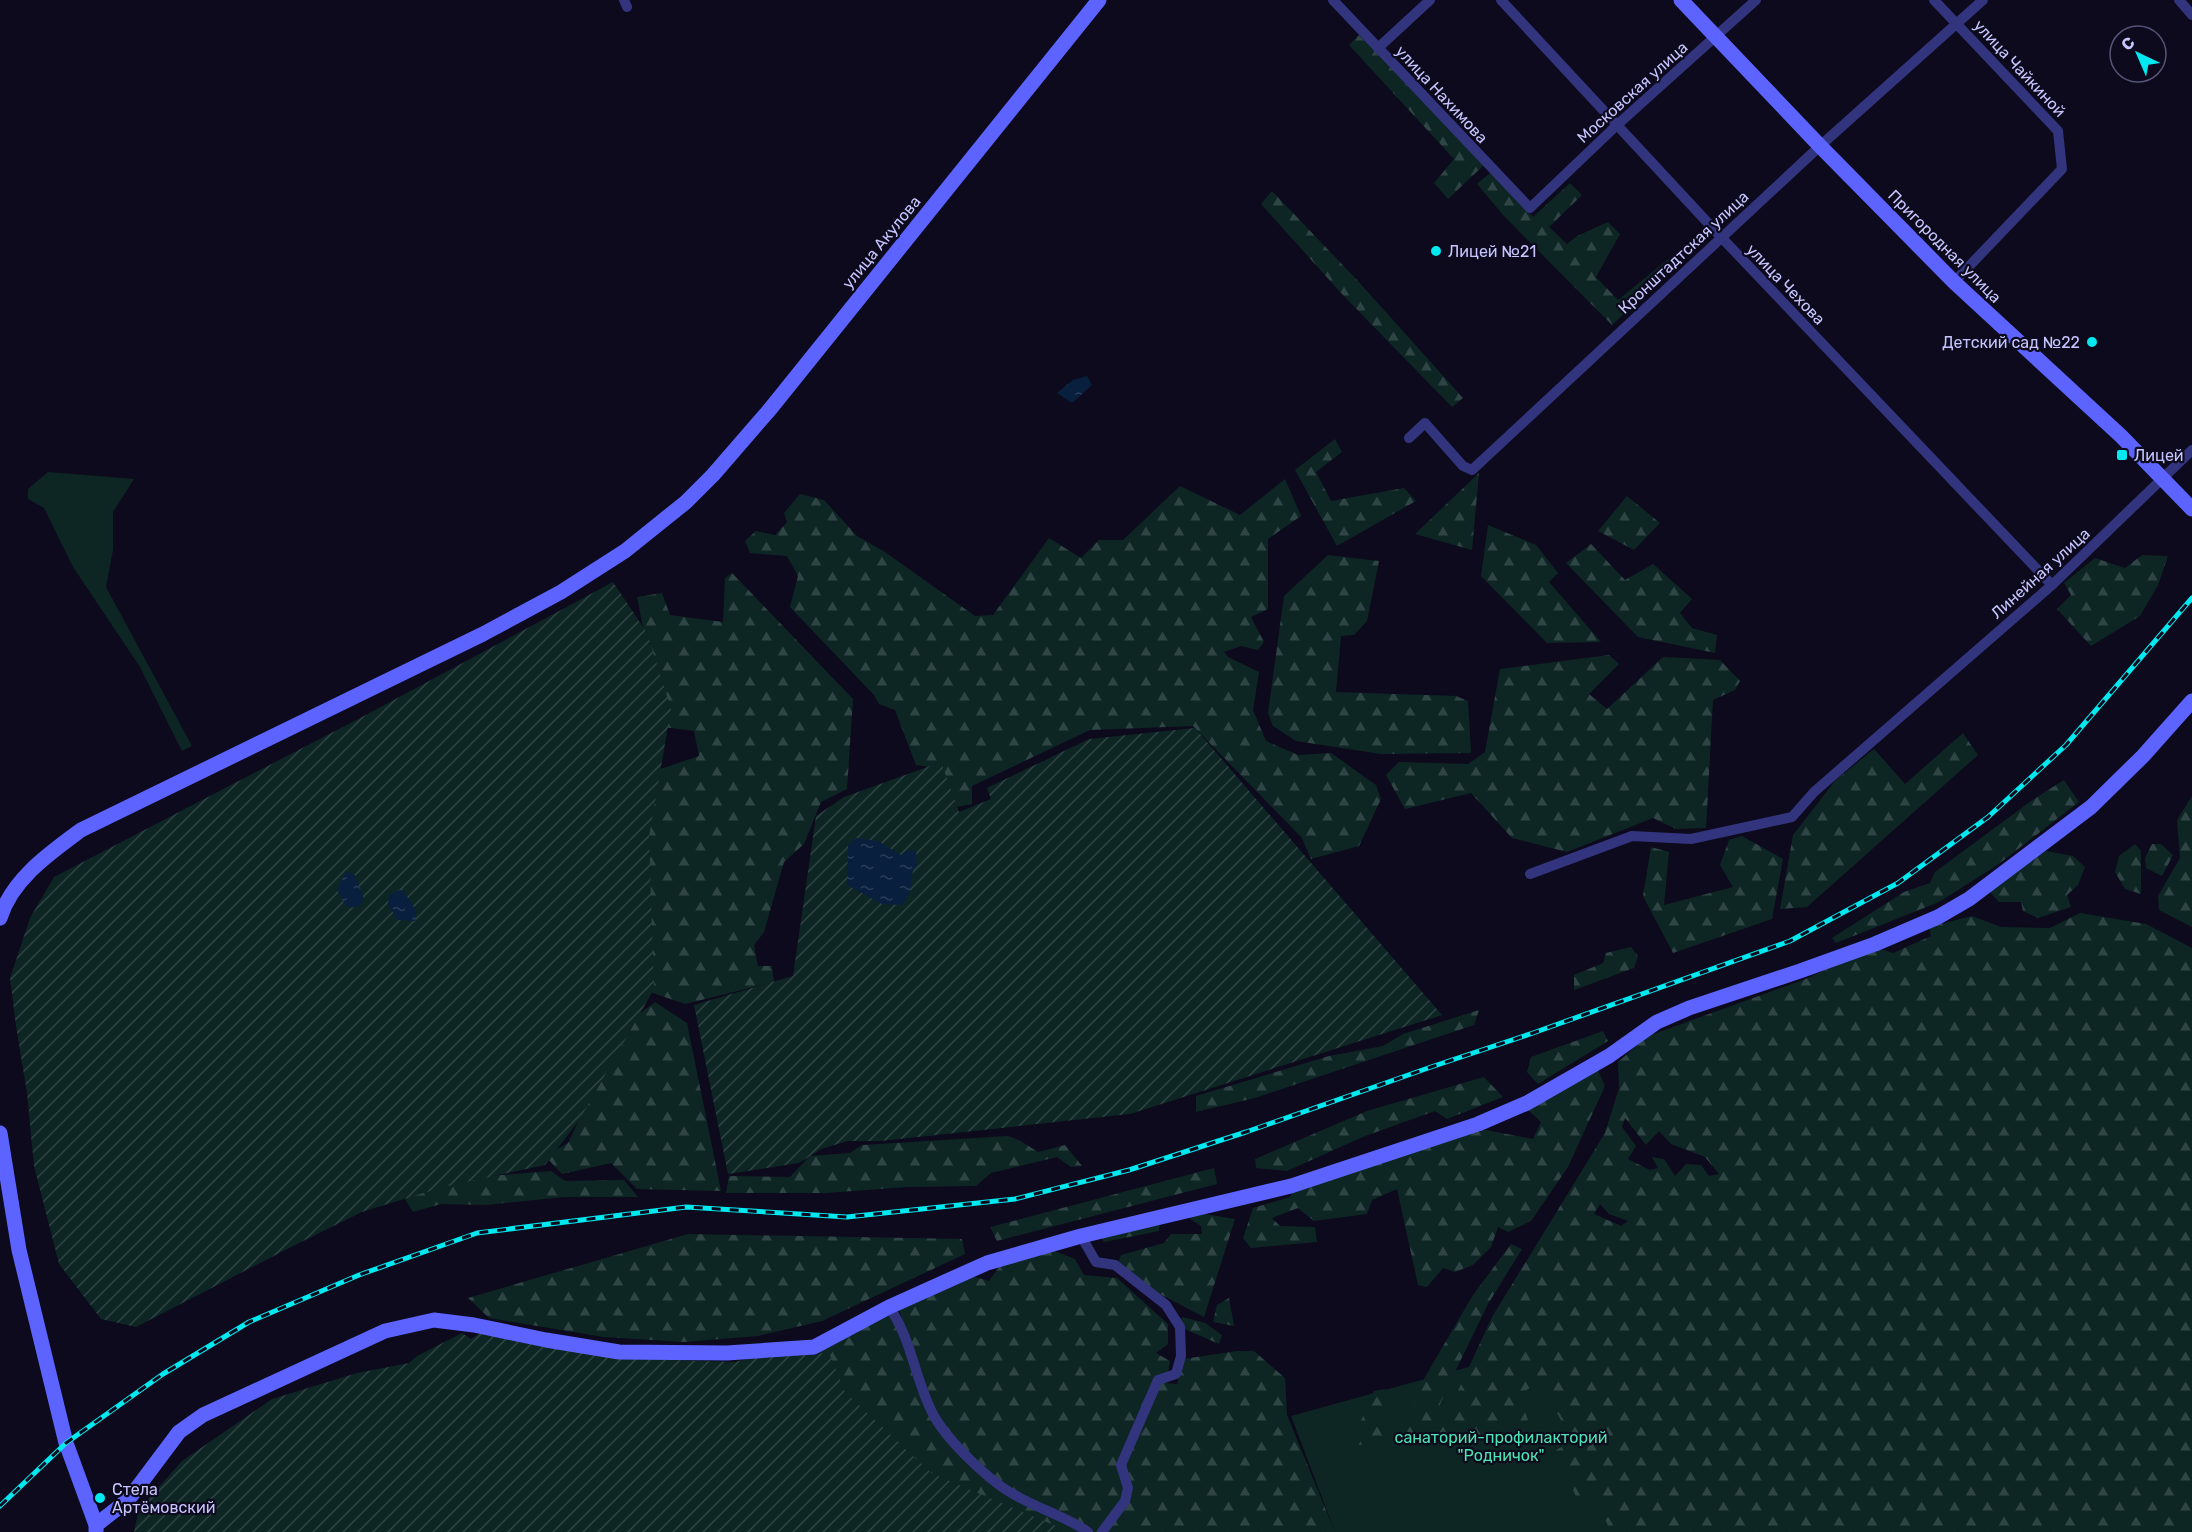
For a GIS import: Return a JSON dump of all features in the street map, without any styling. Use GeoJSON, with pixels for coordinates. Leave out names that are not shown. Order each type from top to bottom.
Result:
{"type":"FeatureCollection","features":[{"type":"Feature","properties":{"kind":"main road","name":"улица Акулова"},"geometry":{"type":"LineString","coordinates":[[0,918],[3,909],[22,880],[46,856],[81,830],[483,634],[561,592],[625,551],[686,502],[713,475],[771,408],[1100,0]]}},
{"type":"Feature","properties":{"kind":"main road","name":"Пригородная улица"},"geometry":{"type":"LineString","coordinates":[[1681,0],[1820,147],[1954,282],[2121,436],[2192,509]]}},
{"type":"Feature","properties":{"kind":"main road"},"geometry":{"type":"LineString","coordinates":[[0,1133],[19,1250],[66,1443],[96,1528],[128,1500],[179,1432],[203,1415],[385,1331],[434,1320],[474,1325],[619,1352],[727,1353],[814,1347],[889,1307],[987,1263],[1081,1236],[1290,1186],[1478,1124],[1527,1103],[1610,1056],[1657,1022],[1689,1008],[1864,948],[1938,917],[1969,899],[2091,807],[2191,705]]}},
{"type":"Feature","properties":{"kind":"street","name":"улица Нахимова"},"geometry":{"type":"LineString","coordinates":[[1333,0],[1530,208]]}},
{"type":"Feature","properties":{"kind":"street"},"geometry":{"type":"LineString","coordinates":[[1378,48],[1430,0]]}},
{"type":"Feature","properties":{"kind":"street","name":"улица Чехова"},"geometry":{"type":"LineString","coordinates":[[1501,0],[1721,237],[2052,585]]}},
{"type":"Feature","properties":{"kind":"street","name":"Московская улица"},"geometry":{"type":"LineString","coordinates":[[1530,208],[1617,125],[1756,0]]}},
{"type":"Feature","properties":{"kind":"street","name":"улица Чайкиной"},"geometry":{"type":"LineString","coordinates":[[1934,0],[2058,131],[2062,169],[1954,282]]}},
{"type":"Feature","properties":{"kind":"street","name":"Кронштадтская улица"},"geometry":{"type":"LineString","coordinates":[[1409,438],[1425,423],[1463,466],[1472,470],[1721,237],[1983,0]]}},
{"type":"Feature","properties":{"kind":"street"},"geometry":{"type":"LineString","coordinates":[[2179,0],[2192,15]]}},
{"type":"Feature","properties":{"kind":"street","name":"Линейная улица"},"geometry":{"type":"LineString","coordinates":[[1530,874],[1632,836],[1691,839],[1792,818],[1814,792],[2052,585],[2192,450]]}},
{"type":"Feature","properties":{"kind":"street"},"geometry":{"type":"LineString","coordinates":[[1081,1236],[1096,1262],[1115,1265],[1166,1305],[1180,1327],[1181,1356],[1176,1374],[1158,1380],[1121,1464],[1128,1488],[1125,1501],[1102,1532]]}},
{"type":"Feature","properties":{"kind":"street"},"geometry":{"type":"LineString","coordinates":[[889,1307],[899,1320],[921,1388],[935,1418],[962,1451],[1014,1495],[1088,1532]]}},
{"type":"Feature","properties":{"kind":"green space"},"geometry":{"type":"Polygon","coordinates":[[[1359,35],[1484,165],[1448,199],[1434,183],[1454,159],[1349,45],[1359,35]]]}},
{"type":"Feature","properties":{"kind":"green space"},"geometry":{"type":"Polygon","coordinates":[[[1490,173],[1533,217],[1570,183],[1582,195],[1549,227],[1567,244],[1577,236],[1608,222],[1620,234],[1596,277],[1618,300],[1672,256],[1679,262],[1612,325],[1504,216],[1477,184],[1490,173]]]}},
{"type":"Feature","properties":{"kind":"green space"},"geometry":{"type":"Polygon","coordinates":[[[1272,191],[1357,280],[1463,398],[1452,407],[1341,293],[1261,204],[1272,191]]]}},
{"type":"Feature","properties":{"kind":"green space"},"geometry":{"type":"Polygon","coordinates":[[[1335,439],[1342,452],[1316,472],[1331,501],[1404,488],[1416,501],[1337,546],[1295,470],[1335,439]]]}},
{"type":"Feature","properties":{"kind":"green space"},"geometry":{"type":"Polygon","coordinates":[[[48,472],[134,479],[113,512],[113,550],[106,587],[192,746],[182,751],[140,667],[73,567],[44,508],[28,499],[28,489],[48,472]]]}},
{"type":"Feature","properties":{"kind":"green space"},"geometry":{"type":"Polygon","coordinates":[[[1479,473],[1472,550],[1415,534],[1479,473]]]}},
{"type":"Feature","properties":{"kind":"green space"},"geometry":{"type":"Polygon","coordinates":[[[1285,479],[1301,516],[1268,539],[1268,609],[1251,617],[1264,642],[1258,650],[1241,646],[1224,652],[1228,657],[1259,672],[1253,710],[1266,741],[1298,755],[1331,753],[1376,785],[1381,799],[1359,846],[1311,859],[1302,838],[1193,726],[1090,730],[972,786],[972,804],[951,808],[938,768],[916,765],[895,710],[879,704],[874,695],[790,607],[798,576],[787,556],[750,553],[745,541],[756,531],[775,535],[787,522],[784,513],[800,494],[824,500],[857,536],[885,552],[975,616],[993,615],[1049,538],[1081,558],[1099,540],[1123,540],[1180,486],[1240,515],[1285,479]]]}},
{"type":"Feature","properties":{"kind":"green space"},"geometry":{"type":"Polygon","coordinates":[[[1627,496],[1660,523],[1634,550],[1598,531],[1627,496]]]}},
{"type":"Feature","properties":{"kind":"green space"},"geometry":{"type":"Polygon","coordinates":[[[1488,525],[1536,545],[1558,573],[1549,582],[1601,642],[1547,643],[1481,576],[1488,525]]]}},
{"type":"Feature","properties":{"kind":"green space"},"geometry":{"type":"Polygon","coordinates":[[[1591,544],[1625,580],[1653,564],[1692,599],[1680,613],[1692,628],[1717,635],[1715,653],[1638,637],[1566,563],[1591,544]]]}},
{"type":"Feature","properties":{"kind":"green space"},"geometry":{"type":"Polygon","coordinates":[[[1328,555],[1379,561],[1367,621],[1354,635],[1341,636],[1336,692],[1456,696],[1468,701],[1471,753],[1381,754],[1296,741],[1273,726],[1268,713],[1284,596],[1328,555]]]}},
{"type":"Feature","properties":{"kind":"green space"},"geometry":{"type":"Polygon","coordinates":[[[2142,555],[2168,556],[2158,585],[2140,616],[2091,646],[2057,609],[2071,595],[2064,583],[2095,558],[2125,568],[2142,555]]]}},
{"type":"Feature","properties":{"kind":"green space"},"geometry":{"type":"Polygon","coordinates":[[[732,573],[853,699],[847,789],[821,802],[804,844],[784,862],[764,932],[754,945],[758,966],[772,966],[774,982],[685,1004],[647,991],[634,778],[699,756],[694,731],[663,727],[637,597],[662,593],[670,615],[723,622],[725,578],[732,573]]]}},
{"type":"Feature","properties":{"kind":"green space"},"geometry":{"type":"Polygon","coordinates":[[[613,582],[647,633],[671,709],[649,837],[654,989],[580,1119],[545,1165],[443,1187],[362,1212],[136,1327],[101,1319],[59,1264],[34,1166],[27,1093],[10,978],[30,918],[54,877],[362,717],[613,582]]]}},
{"type":"Feature","properties":{"kind":"green space"},"geometry":{"type":"Polygon","coordinates":[[[1609,655],[1619,664],[1589,694],[1607,709],[1663,657],[1720,660],[1740,681],[1735,690],[1713,700],[1706,828],[1676,829],[1653,818],[1567,852],[1512,838],[1471,793],[1405,809],[1386,775],[1399,762],[1468,764],[1485,752],[1500,669],[1609,655]]]}},
{"type":"Feature","properties":{"kind":"green space"},"geometry":{"type":"Polygon","coordinates":[[[1195,728],[1442,1015],[1130,1114],[881,1141],[848,1141],[821,1149],[799,1163],[728,1174],[694,1005],[793,976],[816,816],[844,797],[941,762],[959,812],[991,799],[987,788],[1089,739],[1195,728]]]}},
{"type":"Feature","properties":{"kind":"green space"},"geometry":{"type":"Polygon","coordinates":[[[1963,733],[1978,755],[1807,907],[1780,909],[1793,835],[1835,781],[1874,749],[1905,784],[1963,733]]]}},
{"type":"Feature","properties":{"kind":"green space"},"geometry":{"type":"Polygon","coordinates":[[[2064,780],[2079,802],[1996,866],[1939,902],[1836,943],[1832,938],[1904,892],[1930,883],[1935,872],[2031,801],[2064,780]]]}},
{"type":"Feature","properties":{"kind":"green space"},"geometry":{"type":"Polygon","coordinates":[[[2192,796],[2192,927],[2159,910],[2158,896],[2180,858],[2177,820],[2192,796]]]}},
{"type":"Feature","properties":{"kind":"green space"},"geometry":{"type":"Polygon","coordinates":[[[1742,836],[1783,859],[1772,919],[1673,953],[1643,896],[1651,847],[1669,852],[1664,905],[1733,887],[1720,865],[1729,840],[1742,836]]]}},
{"type":"Feature","properties":{"kind":"green space"},"geometry":{"type":"Polygon","coordinates":[[[2135,844],[2141,851],[2141,894],[2125,889],[2115,872],[2119,856],[2135,844]]]}},
{"type":"Feature","properties":{"kind":"green space"},"geometry":{"type":"Polygon","coordinates":[[[2152,844],[2161,844],[2173,855],[2162,876],[2146,868],[2145,858],[2152,844]]]}},
{"type":"Feature","properties":{"kind":"green space"},"geometry":{"type":"Polygon","coordinates":[[[2046,851],[2073,856],[2085,867],[2078,885],[2067,895],[2071,907],[2038,918],[2023,911],[2021,902],[1999,902],[1989,891],[2046,851]]]}},
{"type":"Feature","properties":{"kind":"green space"},"geometry":{"type":"Polygon","coordinates":[[[2080,913],[2146,924],[2192,948],[2192,1532],[1611,1532],[1596,1500],[1579,1504],[1556,1450],[1573,1441],[1539,1382],[1519,1395],[1528,1420],[1450,1444],[1438,1434],[1492,1317],[1605,1133],[1619,1088],[1618,1062],[1648,1036],[1803,980],[1875,947],[1893,953],[1931,936],[1929,927],[1972,916],[2001,927],[2050,928],[2080,913]],[[1625,1118],[1622,1127],[1636,1146],[1628,1159],[1650,1170],[1658,1168],[1652,1157],[1664,1159],[1675,1176],[1686,1164],[1701,1165],[1709,1176],[1719,1174],[1705,1157],[1671,1144],[1659,1131],[1646,1145],[1625,1118]],[[1600,1204],[1594,1214],[1621,1226],[1628,1221],[1609,1214],[1600,1204]]]}},
{"type":"Feature","properties":{"kind":"green space"},"geometry":{"type":"Polygon","coordinates":[[[1631,947],[1638,956],[1634,968],[1574,990],[1574,975],[1603,963],[1606,953],[1631,947]]]}},
{"type":"Feature","properties":{"kind":"green space"},"geometry":{"type":"Polygon","coordinates":[[[655,1002],[687,1023],[721,1191],[637,1189],[611,1163],[562,1174],[545,1156],[568,1143],[592,1093],[611,1035],[655,1002]]]}},
{"type":"Feature","properties":{"kind":"green space"},"geometry":{"type":"Polygon","coordinates":[[[1479,1010],[1474,1025],[1255,1098],[1196,1112],[1196,1096],[1329,1056],[1383,1046],[1403,1034],[1479,1010]]]}},
{"type":"Feature","properties":{"kind":"green space"},"geometry":{"type":"Polygon","coordinates":[[[1603,1031],[1608,1041],[1538,1084],[1527,1072],[1531,1057],[1603,1031]]]}},
{"type":"Feature","properties":{"kind":"green space"},"geometry":{"type":"Polygon","coordinates":[[[1595,1064],[1605,1086],[1568,1167],[1531,1221],[1508,1232],[1498,1227],[1491,1247],[1473,1265],[1455,1272],[1443,1268],[1427,1287],[1418,1285],[1397,1189],[1372,1200],[1367,1214],[1314,1221],[1298,1208],[1272,1218],[1280,1226],[1315,1227],[1317,1242],[1251,1248],[1243,1238],[1253,1208],[1290,1197],[1297,1186],[1471,1127],[1533,1139],[1541,1122],[1527,1109],[1595,1064]]]}},
{"type":"Feature","properties":{"kind":"green space"},"geometry":{"type":"Polygon","coordinates":[[[1484,1077],[1503,1097],[1447,1119],[1435,1111],[1365,1136],[1287,1171],[1256,1168],[1255,1159],[1367,1111],[1484,1077]]]}},
{"type":"Feature","properties":{"kind":"green space"},"geometry":{"type":"Polygon","coordinates":[[[1008,1136],[1038,1152],[1065,1145],[1082,1166],[1071,1167],[1057,1157],[991,1173],[976,1186],[907,1187],[826,1193],[726,1193],[729,1176],[790,1177],[810,1156],[850,1153],[862,1145],[1008,1136]]]}},
{"type":"Feature","properties":{"kind":"green space"},"geometry":{"type":"Polygon","coordinates":[[[416,1158],[478,1177],[551,1171],[565,1181],[624,1180],[638,1197],[564,1197],[486,1205],[441,1204],[413,1212],[405,1199],[416,1158]]]}},
{"type":"Feature","properties":{"kind":"green space"},"geometry":{"type":"Polygon","coordinates":[[[1214,1168],[1217,1184],[997,1241],[990,1227],[1214,1168]]]}},
{"type":"Feature","properties":{"kind":"green space"},"geometry":{"type":"Polygon","coordinates":[[[1198,1213],[1235,1219],[1204,1317],[1129,1278],[1116,1268],[1121,1255],[1164,1243],[1171,1234],[1202,1234],[1201,1226],[1186,1216],[1198,1213]]]}},
{"type":"Feature","properties":{"kind":"green space"},"geometry":{"type":"Polygon","coordinates":[[[1160,1221],[1159,1231],[1104,1242],[1099,1234],[1160,1221]]]}},
{"type":"Feature","properties":{"kind":"green space"},"geometry":{"type":"Polygon","coordinates":[[[688,1234],[962,1239],[965,1254],[822,1321],[758,1336],[684,1342],[604,1337],[489,1318],[468,1298],[688,1234]]]}},
{"type":"Feature","properties":{"kind":"green space"},"geometry":{"type":"Polygon","coordinates":[[[1511,1244],[1522,1249],[1488,1304],[1416,1457],[1398,1450],[1425,1377],[1473,1295],[1511,1244]]]}},
{"type":"Feature","properties":{"kind":"green space"},"geometry":{"type":"Polygon","coordinates":[[[1054,1251],[1075,1259],[1084,1275],[1117,1278],[1168,1324],[1168,1344],[1156,1353],[1170,1361],[1166,1383],[1177,1384],[1183,1359],[1237,1351],[1254,1351],[1285,1378],[1287,1415],[1335,1532],[1090,1532],[1011,1491],[968,1455],[933,1411],[898,1307],[968,1275],[989,1281],[1004,1260],[1054,1251]]]}},
{"type":"Feature","properties":{"kind":"green space"},"geometry":{"type":"Polygon","coordinates":[[[1229,1298],[1234,1326],[1213,1322],[1217,1305],[1229,1298]]]}},
{"type":"Feature","properties":{"kind":"green space"},"geometry":{"type":"Polygon","coordinates":[[[888,1310],[897,1324],[916,1386],[976,1469],[1083,1532],[1054,1532],[936,1485],[813,1362],[834,1334],[888,1310]]]}},
{"type":"Feature","properties":{"kind":"green space"},"geometry":{"type":"Polygon","coordinates":[[[1182,1317],[1205,1323],[1222,1335],[1219,1344],[1180,1327],[1182,1317]]]}},
{"type":"Feature","properties":{"kind":"green space"},"geometry":{"type":"Polygon","coordinates":[[[462,1333],[471,1339],[480,1333],[562,1350],[642,1359],[734,1362],[752,1358],[829,1353],[845,1392],[931,1473],[1056,1526],[1062,1532],[134,1532],[139,1509],[182,1461],[272,1399],[357,1373],[409,1363],[417,1356],[462,1333]]]}},
{"type":"Feature","properties":{"kind":"green space","name":"санаторий-профилакторий \"Родничок\""},"geometry":{"type":"Polygon","coordinates":[[[1551,1344],[1627,1532],[1335,1532],[1291,1416],[1551,1344]]]}},
{"type":"Feature","properties":{"kind":"green space"},"geometry":{"type":"Polygon","coordinates":[[[1385,1389],[1390,1403],[1384,1442],[1359,1445],[1356,1432],[1374,1391],[1385,1389]]]}},
{"type":"Feature","properties":{"kind":"water"},"geometry":{"type":"Polygon","coordinates":[[[1087,376],[1092,385],[1072,403],[1057,393],[1073,380],[1087,376]]]}},
{"type":"Feature","properties":{"kind":"water"},"geometry":{"type":"Polygon","coordinates":[[[856,838],[878,841],[901,855],[906,851],[916,851],[917,866],[913,869],[910,892],[902,905],[882,904],[847,885],[848,845],[856,838]]]}},
{"type":"Feature","properties":{"kind":"water"},"geometry":{"type":"Polygon","coordinates":[[[346,871],[355,875],[364,899],[359,906],[350,908],[345,905],[337,889],[346,871]]]}},
{"type":"Feature","properties":{"kind":"water"},"geometry":{"type":"Polygon","coordinates":[[[402,889],[416,910],[415,921],[398,920],[388,905],[389,895],[402,889]]]}},
{"type":"Feature","properties":{"kind":"railway"},"geometry":{"type":"LineString","coordinates":[[0,1506],[66,1443],[163,1374],[249,1322],[359,1275],[477,1233],[686,1207],[847,1217],[1015,1199],[1129,1170],[1246,1132],[1790,941],[1898,883],[1988,817],[2066,745],[2192,598]]}},
{"type":"Feature","properties":{"kind":"place","name":"Лицей №21"},"geometry":{"type":"Point","coordinates":[1436,251]}},
{"type":"Feature","properties":{"kind":"place","name":"Детский сад №22"},"geometry":{"type":"Point","coordinates":[2092,342]}},
{"type":"Feature","properties":{"kind":"place","name":"Лицей"},"geometry":{"type":"Point","coordinates":[2122,455]}},
{"type":"Feature","properties":{"kind":"place","name":"Стела Артёмовский"},"geometry":{"type":"Point","coordinates":[100,1498]}}]}
